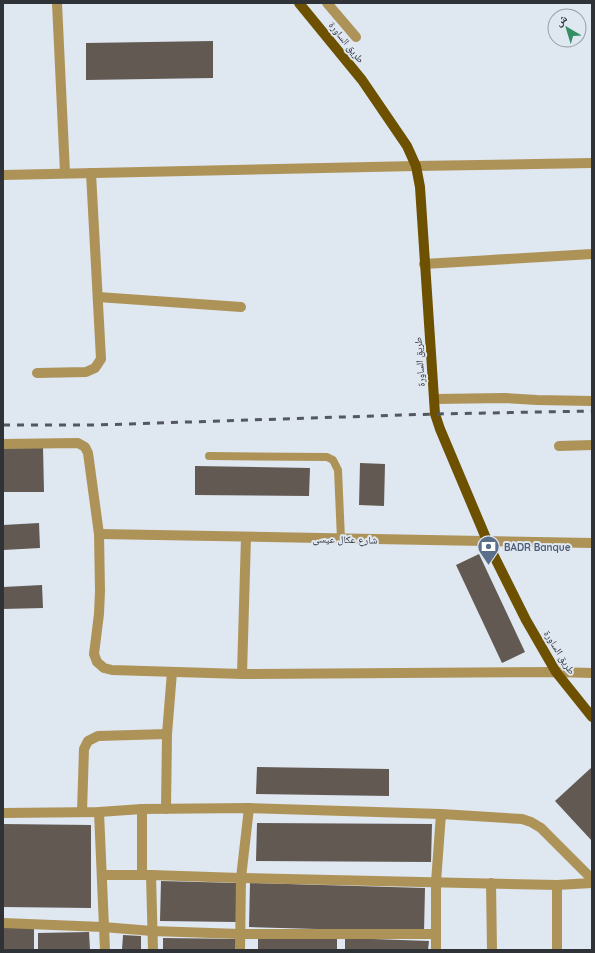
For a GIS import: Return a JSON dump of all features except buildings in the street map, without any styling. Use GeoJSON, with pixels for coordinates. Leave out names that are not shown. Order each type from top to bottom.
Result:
{"type":"FeatureCollection","features":[{"type":"Feature","properties":{"kind":"main road","name":"طريق الساورة"},"geometry":{"type":"LineString","coordinates":[[299,3],[362,80],[407,146],[416,166],[420,187],[435,414],[487,540],[526,620],[556,672],[592,717]]}},
{"type":"Feature","properties":{"kind":"street"},"geometry":{"type":"LineString","coordinates":[[58,3],[65,173]]}},
{"type":"Feature","properties":{"kind":"street"},"geometry":{"type":"LineString","coordinates":[[327,3],[356,37]]}},
{"type":"Feature","properties":{"kind":"street"},"geometry":{"type":"LineString","coordinates":[[3,175],[592,163]]}},
{"type":"Feature","properties":{"kind":"street"},"geometry":{"type":"LineString","coordinates":[[37,373],[86,372],[95,368],[101,359],[91,173]]}},
{"type":"Feature","properties":{"kind":"street"},"geometry":{"type":"LineString","coordinates":[[424,264],[592,254]]}},
{"type":"Feature","properties":{"kind":"street"},"geometry":{"type":"LineString","coordinates":[[98,297],[241,307]]}},
{"type":"Feature","properties":{"kind":"street"},"geometry":{"type":"LineString","coordinates":[[434,399],[505,398],[592,401]]}},
{"type":"Feature","properties":{"kind":"street"},"geometry":{"type":"LineString","coordinates":[[3,444],[78,443],[85,447],[88,453],[99,534],[100,591],[94,654],[97,662],[104,668],[112,670],[242,674],[592,673]]}},
{"type":"Feature","properties":{"kind":"street"},"geometry":{"type":"LineString","coordinates":[[559,446],[592,444]]}},
{"type":"Feature","properties":{"kind":"street","name":"شارع عكال عيسى"},"geometry":{"type":"LineString","coordinates":[[99,534],[592,543]]}},
{"type":"Feature","properties":{"kind":"street"},"geometry":{"type":"LineString","coordinates":[[242,674],[246,537]]}},
{"type":"Feature","properties":{"kind":"street"},"geometry":{"type":"LineString","coordinates":[[166,809],[167,734],[172,672]]}},
{"type":"Feature","properties":{"kind":"street"},"geometry":{"type":"LineString","coordinates":[[82,812],[84,749],[88,741],[98,736],[167,734]]}},
{"type":"Feature","properties":{"kind":"street"},"geometry":{"type":"LineString","coordinates":[[240,950],[241,878],[249,808]]}},
{"type":"Feature","properties":{"kind":"street"},"geometry":{"type":"LineString","coordinates":[[3,813],[249,808],[441,814],[522,819],[541,828],[592,879]]}},
{"type":"Feature","properties":{"kind":"street"},"geometry":{"type":"LineString","coordinates":[[142,809],[153,950]]}},
{"type":"Feature","properties":{"kind":"street"},"geometry":{"type":"LineString","coordinates":[[99,812],[105,950]]}},
{"type":"Feature","properties":{"kind":"street"},"geometry":{"type":"LineString","coordinates":[[436,950],[436,882],[441,814]]}},
{"type":"Feature","properties":{"kind":"street"},"geometry":{"type":"LineString","coordinates":[[102,875],[491,884],[557,885],[592,883]]}},
{"type":"Feature","properties":{"kind":"street"},"geometry":{"type":"LineString","coordinates":[[491,884],[492,950]]}},
{"type":"Feature","properties":{"kind":"street"},"geometry":{"type":"LineString","coordinates":[[557,885],[557,950]]}},
{"type":"Feature","properties":{"kind":"street"},"geometry":{"type":"LineString","coordinates":[[3,923],[240,934],[436,934]]}},
{"type":"Feature","properties":{"kind":"lane"},"geometry":{"type":"LineString","coordinates":[[209,456],[327,457],[333,460],[338,470],[341,539]]}},
{"type":"Feature","properties":{"kind":"railway"},"geometry":{"type":"LineString","coordinates":[[3,425],[96,425],[435,414],[592,411]]}},
{"type":"Feature","properties":{"kind":"place","name":"BADR Banque"},"geometry":{"type":"Point","coordinates":[488,566]}}]}
